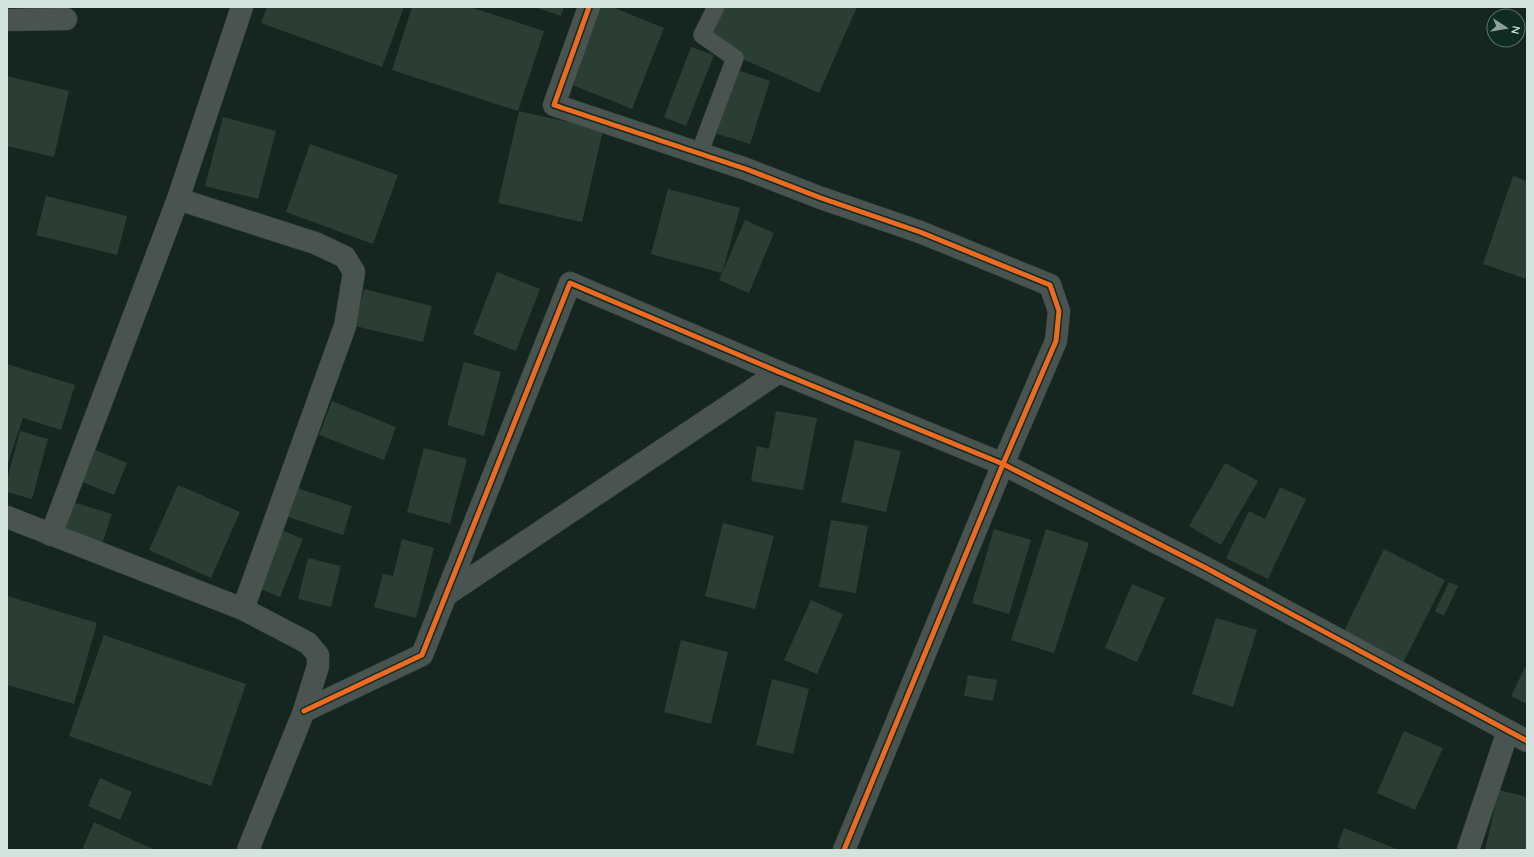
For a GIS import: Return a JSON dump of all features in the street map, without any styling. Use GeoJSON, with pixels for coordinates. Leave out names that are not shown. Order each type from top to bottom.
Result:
{"type":"FeatureCollection","features":[{"type":"Feature","properties":{"kind":"street"},"geometry":{"type":"LineString","coordinates":[[51,535],[178,199],[242,7]]}},
{"type":"Feature","properties":{"kind":"street"},"geometry":{"type":"LineString","coordinates":[[589,7],[554,105],[699,154],[920,232],[1050,285],[1059,311],[1056,341],[844,850]]}},
{"type":"Feature","properties":{"kind":"street"},"geometry":{"type":"LineString","coordinates":[[7,20],[66,19]]}},
{"type":"Feature","properties":{"kind":"street"},"geometry":{"type":"LineString","coordinates":[[178,199],[315,243],[345,257],[354,272],[345,326],[242,609]]}},
{"type":"Feature","properties":{"kind":"street"},"geometry":{"type":"LineString","coordinates":[[304,711],[422,655],[570,283],[779,372],[1004,464],[1206,568],[1527,741]]}},
{"type":"Feature","properties":{"kind":"street"},"geometry":{"type":"LineString","coordinates":[[446,595],[779,372]]}},
{"type":"Feature","properties":{"kind":"street"},"geometry":{"type":"LineString","coordinates":[[7,517],[242,609],[308,643],[318,655],[318,666],[304,711],[248,850]]}},
{"type":"Feature","properties":{"kind":"street"},"geometry":{"type":"LineString","coordinates":[[1468,850],[1508,731]]}},
{"type":"Feature","properties":{"kind":"lane"},"geometry":{"type":"LineString","coordinates":[[699,154],[735,58],[702,35],[716,7]]}},
{"type":"Feature","properties":{"kind":"building"},"geometry":{"type":"Polygon","coordinates":[[[267,7],[404,7],[382,67],[261,23],[267,7]]]}},
{"type":"Feature","properties":{"kind":"building"},"geometry":{"type":"Polygon","coordinates":[[[412,7],[470,7],[544,31],[518,111],[392,70],[412,7]]]}},
{"type":"Feature","properties":{"kind":"building"},"geometry":{"type":"Polygon","coordinates":[[[534,7],[564,7],[561,16],[534,7]]]}},
{"type":"Feature","properties":{"kind":"building"},"geometry":{"type":"Polygon","coordinates":[[[594,7],[612,7],[664,28],[632,109],[565,82],[594,7]]]}},
{"type":"Feature","properties":{"kind":"building"},"geometry":{"type":"Polygon","coordinates":[[[709,7],[857,7],[819,93],[696,38],[709,7]]]}},
{"type":"Feature","properties":{"kind":"building"},"geometry":{"type":"Polygon","coordinates":[[[691,47],[714,55],[686,126],[664,117],[691,47]]]}},
{"type":"Feature","properties":{"kind":"building"},"geometry":{"type":"Polygon","coordinates":[[[729,67],[770,81],[750,144],[708,131],[729,67]]]}},
{"type":"Feature","properties":{"kind":"building"},"geometry":{"type":"Polygon","coordinates":[[[7,76],[69,91],[54,157],[7,146],[7,76]]]}},
{"type":"Feature","properties":{"kind":"building"},"geometry":{"type":"Polygon","coordinates":[[[519,111],[603,130],[582,222],[498,203],[519,111]]]}},
{"type":"Feature","properties":{"kind":"building"},"geometry":{"type":"Polygon","coordinates":[[[223,117],[276,131],[258,199],[205,186],[223,117]]]}},
{"type":"Feature","properties":{"kind":"building"},"geometry":{"type":"Polygon","coordinates":[[[310,144],[398,175],[373,244],[286,212],[310,144]]]}},
{"type":"Feature","properties":{"kind":"building"},"geometry":{"type":"Polygon","coordinates":[[[1513,176],[1527,181],[1527,279],[1483,264],[1513,176]]]}},
{"type":"Feature","properties":{"kind":"building"},"geometry":{"type":"Polygon","coordinates":[[[668,189],[740,208],[722,273],[651,254],[668,189]]]}},
{"type":"Feature","properties":{"kind":"building"},"geometry":{"type":"Polygon","coordinates":[[[46,196],[127,216],[117,255],[36,235],[46,196]]]}},
{"type":"Feature","properties":{"kind":"building"},"geometry":{"type":"Polygon","coordinates":[[[745,220],[774,233],[749,293],[719,280],[745,220]]]}},
{"type":"Feature","properties":{"kind":"building"},"geometry":{"type":"Polygon","coordinates":[[[497,272],[540,289],[516,351],[473,334],[497,272]]]}},
{"type":"Feature","properties":{"kind":"building"},"geometry":{"type":"Polygon","coordinates":[[[364,289],[432,306],[423,342],[355,326],[364,289]]]}},
{"type":"Feature","properties":{"kind":"building"},"geometry":{"type":"Polygon","coordinates":[[[464,362],[501,372],[484,436],[447,425],[464,362]]]}},
{"type":"Feature","properties":{"kind":"building"},"geometry":{"type":"Polygon","coordinates":[[[7,364],[75,385],[61,430],[23,418],[7,466],[7,364]]]}},
{"type":"Feature","properties":{"kind":"building"},"geometry":{"type":"Polygon","coordinates":[[[332,401],[396,427],[384,460],[319,435],[332,401]]]}},
{"type":"Feature","properties":{"kind":"building"},"geometry":{"type":"Polygon","coordinates":[[[776,411],[817,418],[803,490],[751,481],[757,446],[769,449],[776,411]]]}},
{"type":"Feature","properties":{"kind":"building"},"geometry":{"type":"Polygon","coordinates":[[[20,431],[48,439],[32,499],[7,492],[7,480],[20,431]]]}},
{"type":"Feature","properties":{"kind":"building"},"geometry":{"type":"Polygon","coordinates":[[[855,440],[901,451],[886,512],[841,502],[855,440]]]}},
{"type":"Feature","properties":{"kind":"building"},"geometry":{"type":"Polygon","coordinates":[[[91,448],[127,463],[114,495],[78,480],[91,448]]]}},
{"type":"Feature","properties":{"kind":"building"},"geometry":{"type":"Polygon","coordinates":[[[424,448],[467,459],[450,524],[407,512],[424,448]]]}},
{"type":"Feature","properties":{"kind":"building"},"geometry":{"type":"Polygon","coordinates":[[[1225,463],[1258,481],[1221,545],[1189,526],[1225,463]]]}},
{"type":"Feature","properties":{"kind":"building"},"geometry":{"type":"Polygon","coordinates":[[[178,485],[240,512],[211,578],[149,550],[178,485]]]}},
{"type":"Feature","properties":{"kind":"building"},"geometry":{"type":"Polygon","coordinates":[[[1280,487],[1306,499],[1268,579],[1226,558],[1249,511],[1265,519],[1280,487]]]}},
{"type":"Feature","properties":{"kind":"building"},"geometry":{"type":"Polygon","coordinates":[[[297,488],[352,506],[343,535],[288,517],[297,488]]]}},
{"type":"Feature","properties":{"kind":"building"},"geometry":{"type":"Polygon","coordinates":[[[73,502],[112,514],[101,547],[62,535],[73,502]]]}},
{"type":"Feature","properties":{"kind":"building"},"geometry":{"type":"Polygon","coordinates":[[[831,520],[868,526],[856,593],[819,587],[831,520]]]}},
{"type":"Feature","properties":{"kind":"building"},"geometry":{"type":"Polygon","coordinates":[[[723,523],[774,536],[755,609],[705,596],[723,523]]]}},
{"type":"Feature","properties":{"kind":"building"},"geometry":{"type":"Polygon","coordinates":[[[279,529],[303,539],[280,597],[256,587],[279,529]]]}},
{"type":"Feature","properties":{"kind":"building"},"geometry":{"type":"Polygon","coordinates":[[[994,529],[1031,540],[1009,614],[972,603],[994,529]]]}},
{"type":"Feature","properties":{"kind":"building"},"geometry":{"type":"Polygon","coordinates":[[[1046,529],[1089,543],[1054,653],[1011,640],[1046,529]]]}},
{"type":"Feature","properties":{"kind":"building"},"geometry":{"type":"Polygon","coordinates":[[[402,539],[434,548],[416,618],[374,607],[383,574],[393,576],[402,539]]]}},
{"type":"Feature","properties":{"kind":"building"},"geometry":{"type":"Polygon","coordinates":[[[1384,549],[1445,580],[1402,665],[1342,635],[1384,549]]]}},
{"type":"Feature","properties":{"kind":"building"},"geometry":{"type":"Polygon","coordinates":[[[308,558],[341,566],[331,607],[298,599],[308,558]]]}},
{"type":"Feature","properties":{"kind":"building"},"geometry":{"type":"Polygon","coordinates":[[[1449,582],[1458,586],[1444,616],[1435,611],[1449,582]]]}},
{"type":"Feature","properties":{"kind":"building"},"geometry":{"type":"Polygon","coordinates":[[[1132,584],[1165,598],[1137,662],[1105,648],[1132,584]]]}},
{"type":"Feature","properties":{"kind":"building"},"geometry":{"type":"Polygon","coordinates":[[[7,596],[97,623],[74,704],[7,685],[7,596]]]}},
{"type":"Feature","properties":{"kind":"building"},"geometry":{"type":"Polygon","coordinates":[[[811,600],[843,614],[817,674],[784,660],[811,600]]]}},
{"type":"Feature","properties":{"kind":"building"},"geometry":{"type":"Polygon","coordinates":[[[1216,618],[1257,630],[1233,707],[1192,694],[1216,618]]]}},
{"type":"Feature","properties":{"kind":"building"},"geometry":{"type":"Polygon","coordinates":[[[104,635],[246,684],[211,786],[69,736],[104,635]]]}},
{"type":"Feature","properties":{"kind":"building"},"geometry":{"type":"Polygon","coordinates":[[[681,640],[728,652],[711,724],[664,712],[681,640]]]}},
{"type":"Feature","properties":{"kind":"building"},"geometry":{"type":"Polygon","coordinates":[[[1527,663],[1527,704],[1511,696],[1527,663]]]}},
{"type":"Feature","properties":{"kind":"building"},"geometry":{"type":"Polygon","coordinates":[[[968,675],[997,680],[993,701],[964,696],[968,675]]]}},
{"type":"Feature","properties":{"kind":"building"},"geometry":{"type":"Polygon","coordinates":[[[772,679],[809,689],[793,754],[756,745],[772,679]]]}},
{"type":"Feature","properties":{"kind":"building"},"geometry":{"type":"Polygon","coordinates":[[[1404,731],[1443,748],[1415,810],[1377,793],[1404,731]]]}},
{"type":"Feature","properties":{"kind":"building"},"geometry":{"type":"Polygon","coordinates":[[[100,778],[132,792],[120,820],[88,806],[100,778]]]}},
{"type":"Feature","properties":{"kind":"building"},"geometry":{"type":"Polygon","coordinates":[[[1499,790],[1527,797],[1527,850],[1485,850],[1499,790]]]}},
{"type":"Feature","properties":{"kind":"building"},"geometry":{"type":"Polygon","coordinates":[[[94,822],[155,850],[82,850],[94,822]]]}},
{"type":"Feature","properties":{"kind":"building"},"geometry":{"type":"Polygon","coordinates":[[[1344,828],[1399,850],[1345,850],[1337,847],[1344,828]]]}},
{"type":"Feature","properties":{"kind":"cycle path"},"geometry":{"type":"LineString","coordinates":[[589,7],[554,105],[746,169],[821,198],[920,232],[1050,285],[1059,311],[1056,341],[1003,464],[844,850]]}},
{"type":"Feature","properties":{"kind":"cycle path"},"geometry":{"type":"LineString","coordinates":[[304,711],[422,655],[570,283],[779,372],[1003,464],[1206,568],[1527,741]]}}]}
